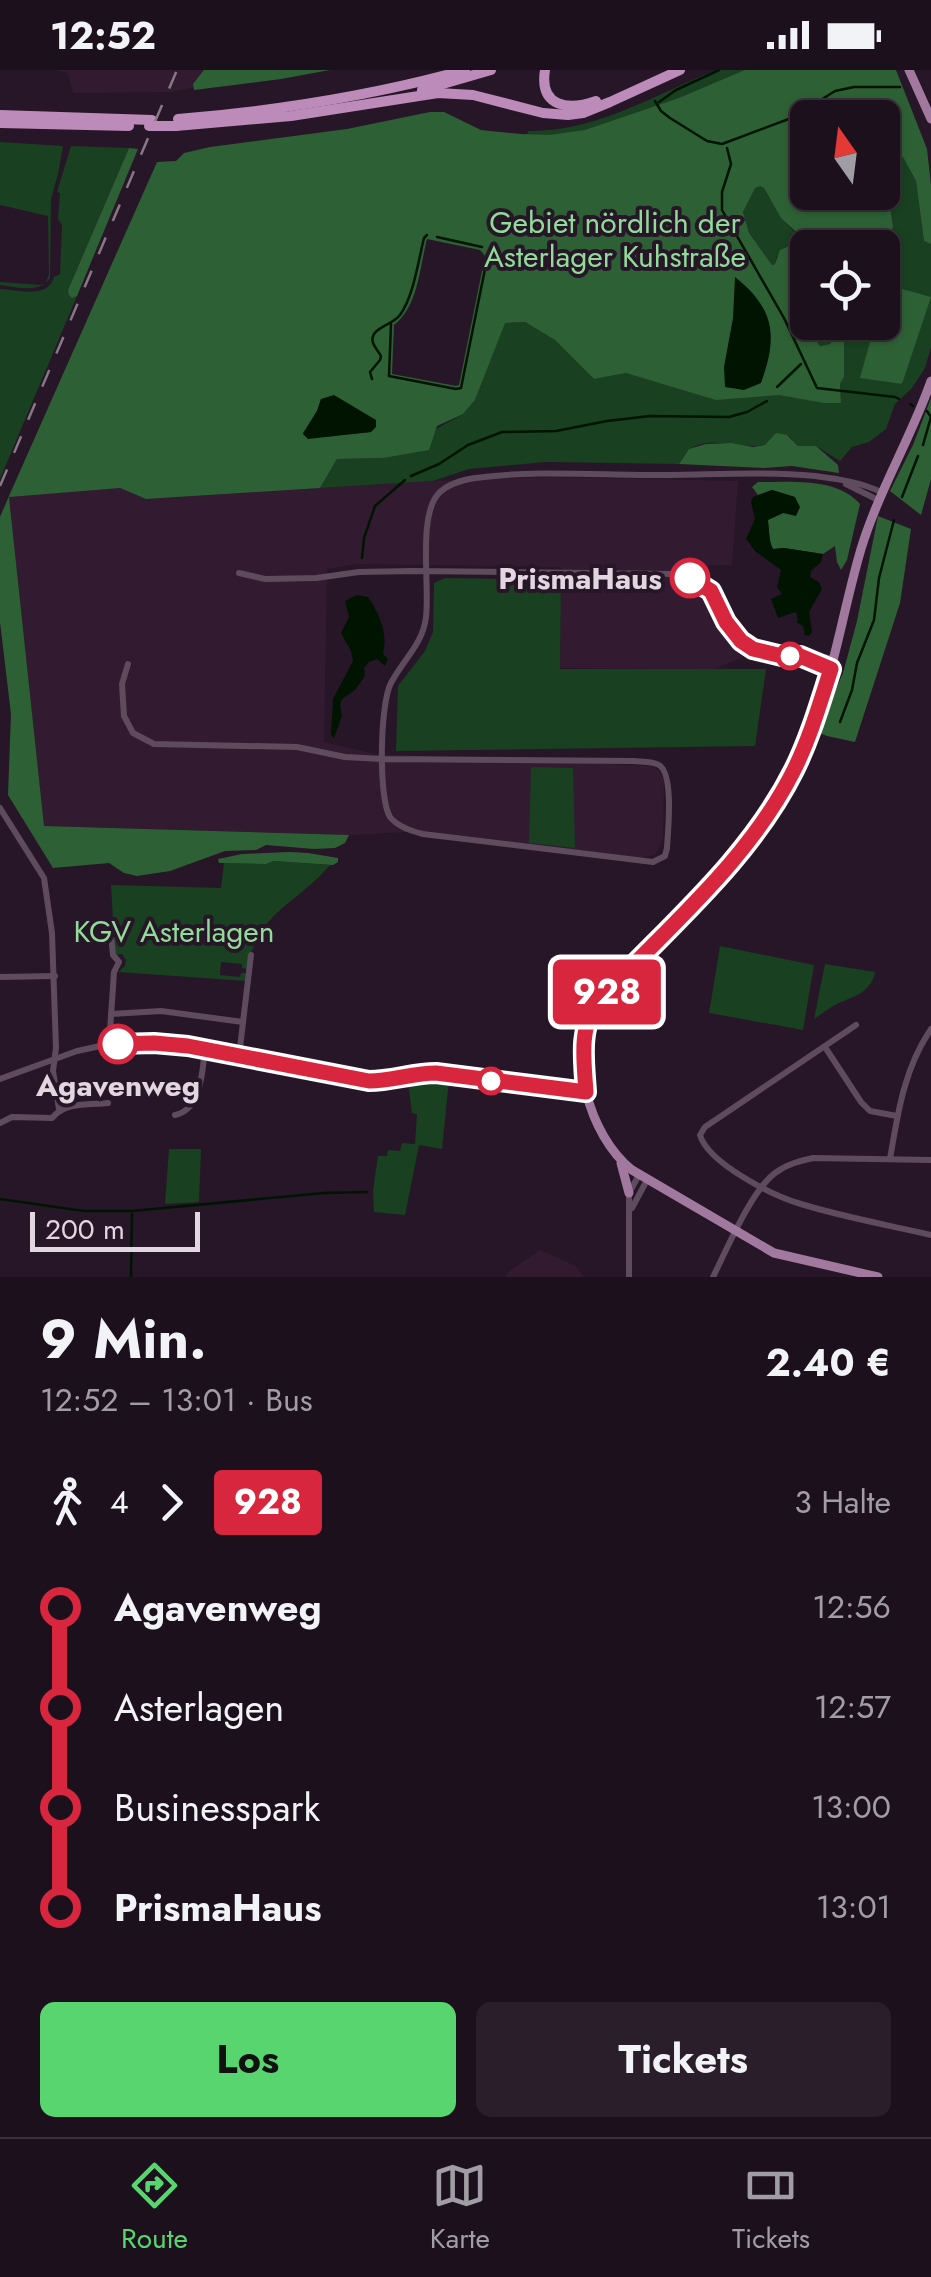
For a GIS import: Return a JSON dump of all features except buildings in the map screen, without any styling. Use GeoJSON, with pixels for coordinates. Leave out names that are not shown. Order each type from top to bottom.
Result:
{"type":"FeatureCollection","features":[{"type":"Feature","properties":{"kind":"highway"},"geometry":{"type":"LineString","coordinates":[[177,123],[362,95],[465,70]]}},
{"type":"Feature","properties":{"kind":"highway"},"geometry":{"type":"LineString","coordinates":[[378,102],[491,70]]}},
{"type":"Feature","properties":{"kind":"highway"},"geometry":{"type":"LineString","coordinates":[[545,70],[547,93],[555,102],[568,107],[589,103],[670,70]]}},
{"type":"Feature","properties":{"kind":"highway"},"geometry":{"type":"LineString","coordinates":[[0,124],[177,123],[291,116],[438,93],[473,95],[568,116],[680,70]]}},
{"type":"Feature","properties":{"kind":"highway"},"geometry":{"type":"LineString","coordinates":[[0,115],[68,122]]}},
{"type":"Feature","properties":{"kind":"main road"},"geometry":{"type":"LineString","coordinates":[[909,70],[931,119]]}},
{"type":"Feature","properties":{"kind":"main road"},"geometry":{"type":"LineString","coordinates":[[629,1193],[620,1161],[604,1137],[586,1092],[583,1046],[589,1015],[608,990],[726,868],[793,772],[832,664],[849,592],[880,496],[931,381]]}},
{"type":"Feature","properties":{"kind":"main road"},"geometry":{"type":"LineString","coordinates":[[620,1161],[774,1253],[878,1277]]}},
{"type":"Feature","properties":{"kind":"street"},"geometry":{"type":"LineString","coordinates":[[128,664],[122,684],[124,716],[133,733],[154,744],[297,747],[345,757],[382,759],[652,763],[663,769],[668,781],[665,856],[653,862],[423,834],[406,829],[391,818],[384,802],[382,759],[386,695],[423,634],[431,504],[444,488],[468,479],[527,474],[812,476],[840,481],[880,496]]}},
{"type":"Feature","properties":{"kind":"street"},"geometry":{"type":"LineString","coordinates":[[240,573],[266,578],[427,571],[686,576],[711,591],[726,622],[753,649],[832,664]]}},
{"type":"Feature","properties":{"kind":"street"},"geometry":{"type":"LineString","coordinates":[[0,808],[44,878],[52,933],[53,1071],[59,1109]]}},
{"type":"Feature","properties":{"kind":"street"},"geometry":{"type":"LineString","coordinates":[[109,1045],[114,972],[119,962],[112,955],[111,935]]}},
{"type":"Feature","properties":{"kind":"street"},"geometry":{"type":"LineString","coordinates":[[239,1056],[251,955]]}},
{"type":"Feature","properties":{"kind":"street"},"geometry":{"type":"LineString","coordinates":[[0,978],[54,976]]}},
{"type":"Feature","properties":{"kind":"street"},"geometry":{"type":"LineString","coordinates":[[111,1014],[161,1011],[243,1022]]}},
{"type":"Feature","properties":{"kind":"street"},"geometry":{"type":"LineString","coordinates":[[856,1025],[702,1130],[701,1141],[718,1161],[797,1204],[931,1236]]}},
{"type":"Feature","properties":{"kind":"street"},"geometry":{"type":"LineString","coordinates":[[890,1159],[909,1070],[931,1029]]}},
{"type":"Feature","properties":{"kind":"street"},"geometry":{"type":"LineString","coordinates":[[0,1080],[77,1052],[109,1045],[154,1043],[369,1081],[436,1073],[586,1092]]}},
{"type":"Feature","properties":{"kind":"street"},"geometry":{"type":"LineString","coordinates":[[825,1048],[870,1111],[897,1116]]}},
{"type":"Feature","properties":{"kind":"street"},"geometry":{"type":"LineString","coordinates":[[174,1115],[189,1109],[196,1095],[205,1049]]}},
{"type":"Feature","properties":{"kind":"street"},"geometry":{"type":"LineString","coordinates":[[0,1123],[12,1118],[52,1118],[59,1109],[108,1103]]}},
{"type":"Feature","properties":{"kind":"street"},"geometry":{"type":"LineString","coordinates":[[712,1277],[762,1186],[781,1169],[813,1158],[931,1160]]}},
{"type":"Feature","properties":{"kind":"street"},"geometry":{"type":"LineString","coordinates":[[630,1277],[629,1193],[643,1178]]}},
{"type":"Feature","properties":{"kind":"street"},"geometry":{"type":"LineString","coordinates":[[630,1214],[643,1178]]}},
{"type":"Feature","properties":{"kind":"shaded area"},"geometry":{"type":"Polygon","coordinates":[[[54,70],[274,70],[171,92],[73,93],[68,73],[54,70]]]}},
{"type":"Feature","properties":{"kind":"shaded area"},"geometry":{"type":"Polygon","coordinates":[[[735,277],[758,300],[771,337],[761,383],[744,390],[725,387],[735,277]]]}},
{"type":"Feature","properties":{"kind":"shaded area"},"geometry":{"type":"Polygon","coordinates":[[[334,395],[376,420],[376,427],[371,432],[308,439],[303,434],[321,399],[334,395]]]}},
{"type":"Feature","properties":{"kind":"shaded area"},"geometry":{"type":"Polygon","coordinates":[[[547,477],[738,481],[732,565],[683,566],[682,582],[697,588],[707,599],[736,646],[746,652],[741,658],[714,669],[560,668],[561,567],[356,564],[327,569],[324,742],[375,754],[651,766],[660,772],[664,782],[663,839],[655,855],[640,858],[427,831],[349,835],[44,826],[9,496],[120,488],[146,499],[547,477]]]}},
{"type":"Feature","properties":{"kind":"shaded area"},"geometry":{"type":"Polygon","coordinates":[[[772,490],[795,497],[800,507],[796,516],[783,513],[768,520],[773,549],[823,554],[811,571],[810,577],[822,589],[809,612],[809,636],[796,622],[796,612],[778,618],[771,599],[782,594],[777,587],[781,570],[755,551],[746,539],[755,519],[753,497],[772,490]]]}},
{"type":"Feature","properties":{"kind":"shaded area"},"geometry":{"type":"Polygon","coordinates":[[[357,595],[368,597],[376,611],[384,631],[383,654],[388,659],[385,666],[377,659],[369,662],[355,690],[342,699],[342,716],[334,738],[333,699],[353,661],[341,633],[349,617],[345,601],[357,595]]]}},
{"type":"Feature","properties":{"kind":"shaded area"},"geometry":{"type":"Polygon","coordinates":[[[540,1250],[576,1266],[584,1277],[506,1277],[540,1250]]]}},
{"type":"Feature","properties":{"kind":"green space"},"geometry":{"type":"Polygon","coordinates":[[[204,70],[330,70],[194,90],[193,84],[204,70]]]}},
{"type":"Feature","properties":{"kind":"green space","name":"Gebiet nördlich der Asterlager Kuhstraße"},"geometry":{"type":"Polygon","coordinates":[[[716,70],[884,70],[828,100],[790,100],[790,132],[720,200],[790,317],[790,340],[803,340],[841,403],[844,340],[871,340],[861,377],[903,384],[895,340],[900,340],[900,230],[892,230],[891,210],[900,210],[903,156],[916,181],[924,241],[931,244],[931,347],[925,368],[895,404],[886,429],[869,442],[852,447],[840,461],[816,446],[798,446],[788,435],[760,446],[696,446],[679,464],[546,462],[469,469],[433,481],[320,488],[337,459],[383,458],[463,414],[475,400],[504,323],[525,322],[555,340],[594,379],[626,373],[642,377],[512,201],[528,131],[553,130],[601,119],[716,70]]]}},
{"type":"Feature","properties":{"kind":"green space","name":"Gebiet nördlich der Asterlager Kuhstraße"},"geometry":{"type":"Polygon","coordinates":[[[745,70],[896,70],[927,149],[931,244],[924,241],[916,181],[903,157],[900,159],[900,100],[790,100],[790,210],[891,210],[892,230],[794,230],[760,186],[755,188],[743,212],[749,233],[772,265],[780,250],[790,246],[790,340],[815,340],[820,346],[844,340],[841,403],[779,395],[716,400],[626,373],[594,379],[555,340],[525,322],[505,323],[475,400],[463,414],[437,426],[429,450],[383,458],[337,459],[320,488],[146,499],[120,488],[9,497],[44,826],[349,835],[345,843],[335,848],[266,845],[256,850],[225,851],[170,871],[137,876],[109,863],[53,868],[8,795],[11,714],[0,622],[0,517],[157,162],[176,161],[184,153],[210,147],[347,129],[430,112],[444,112],[481,130],[549,135],[585,130],[679,98],[745,70]],[[427,239],[413,297],[394,325],[392,374],[456,386],[485,256],[480,250],[427,239]],[[321,399],[303,433],[308,438],[371,432],[321,399]]]}},
{"type":"Feature","properties":{"kind":"green space"},"geometry":{"type":"Polygon","coordinates":[[[0,142],[63,146],[51,199],[50,278],[46,282],[48,216],[0,205],[0,142]]]}},
{"type":"Feature","properties":{"kind":"green space"},"geometry":{"type":"Polygon","coordinates":[[[71,146],[129,148],[68,290],[72,297],[77,296],[0,479],[0,289],[39,291],[60,274],[62,225],[58,219],[57,192],[71,146]]]}},
{"type":"Feature","properties":{"kind":"green space"},"geometry":{"type":"Polygon","coordinates":[[[129,148],[138,149],[77,296],[72,298],[68,290],[129,148]]]}},
{"type":"Feature","properties":{"kind":"green space"},"geometry":{"type":"Polygon","coordinates":[[[755,187],[764,188],[793,230],[790,253],[777,256],[772,265],[749,233],[743,212],[755,187]]]}},
{"type":"Feature","properties":{"kind":"green space"},"geometry":{"type":"Polygon","coordinates":[[[0,282],[45,283],[28,288],[0,285],[0,282]]]}},
{"type":"Feature","properties":{"kind":"green space"},"geometry":{"type":"Polygon","coordinates":[[[900,288],[931,297],[902,384],[860,378],[870,340],[900,340],[900,288]]]}},
{"type":"Feature","properties":{"kind":"green space"},"geometry":{"type":"Polygon","coordinates":[[[815,340],[832,340],[830,344],[820,346],[815,340]]]}},
{"type":"Feature","properties":{"kind":"green space"},"geometry":{"type":"Polygon","coordinates":[[[931,398],[931,479],[921,515],[890,491],[931,398]]]}},
{"type":"Feature","properties":{"kind":"green space"},"geometry":{"type":"Polygon","coordinates":[[[776,433],[787,435],[798,446],[816,446],[838,465],[839,473],[792,466],[679,464],[689,449],[706,444],[765,445],[776,433]]]}},
{"type":"Feature","properties":{"kind":"green space"},"geometry":{"type":"Polygon","coordinates":[[[758,482],[826,485],[860,504],[841,570],[835,546],[823,554],[773,549],[767,520],[783,513],[795,497],[772,490],[758,495],[752,487],[758,482]]]}},
{"type":"Feature","properties":{"kind":"green space"},"geometry":{"type":"Polygon","coordinates":[[[878,516],[911,529],[900,603],[855,742],[817,732],[843,673],[878,516]]]}},
{"type":"Feature","properties":{"kind":"green space"},"geometry":{"type":"Polygon","coordinates":[[[445,578],[561,580],[560,669],[766,669],[755,746],[396,751],[398,686],[425,651],[433,632],[434,583],[445,578]]]}},
{"type":"Feature","properties":{"kind":"green space"},"geometry":{"type":"Polygon","coordinates":[[[531,767],[573,768],[575,848],[529,843],[531,767]]]}},
{"type":"Feature","properties":{"kind":"green space"},"geometry":{"type":"Polygon","coordinates":[[[289,852],[338,858],[338,862],[219,863],[218,859],[242,854],[289,852]]]}},
{"type":"Feature","properties":{"kind":"green space","name":"KGV Asterlagen"},"geometry":{"type":"Polygon","coordinates":[[[224,863],[330,865],[269,921],[252,950],[247,969],[242,964],[221,962],[220,975],[240,977],[247,973],[246,981],[118,972],[126,960],[122,954],[115,955],[111,885],[221,888],[224,863]]]}},
{"type":"Feature","properties":{"kind":"green space"},"geometry":{"type":"Polygon","coordinates":[[[720,946],[814,965],[803,1030],[709,1013],[720,946]]]}},
{"type":"Feature","properties":{"kind":"green space"},"geometry":{"type":"Polygon","coordinates":[[[825,964],[875,972],[866,989],[814,1019],[825,964]]]}},
{"type":"Feature","properties":{"kind":"green space"},"geometry":{"type":"Polygon","coordinates":[[[449,1080],[442,1149],[419,1145],[405,1215],[374,1212],[378,1156],[387,1156],[388,1150],[400,1151],[402,1143],[415,1144],[417,1114],[412,1113],[408,1083],[449,1080]]]}},
{"type":"Feature","properties":{"kind":"green space"},"geometry":{"type":"Polygon","coordinates":[[[169,1149],[201,1149],[199,1202],[165,1204],[169,1149]]]}},
{"type":"Feature","properties":{"kind":"waterway"},"geometry":{"type":"LineString","coordinates":[[659,102],[719,70]]}},
{"type":"Feature","properties":{"kind":"waterway"},"geometry":{"type":"LineString","coordinates":[[655,101],[670,118],[707,141],[722,144],[794,117],[835,91],[900,87]]}},
{"type":"Feature","properties":{"kind":"waterway"},"geometry":{"type":"LineString","coordinates":[[727,148],[731,164],[722,192],[722,210],[784,318],[817,388],[899,399]]}},
{"type":"Feature","properties":{"kind":"waterway"},"geometry":{"type":"LineString","coordinates":[[372,379],[370,372],[381,356],[372,340],[374,334],[397,318],[405,307],[427,235]]}},
{"type":"Feature","properties":{"kind":"waterway"},"geometry":{"type":"LineString","coordinates":[[437,237],[482,247]]}},
{"type":"Feature","properties":{"kind":"waterway"},"geometry":{"type":"LineString","coordinates":[[391,324],[389,376],[461,388],[486,264]]}},
{"type":"Feature","properties":{"kind":"waterway"},"geometry":{"type":"LineString","coordinates":[[777,387],[801,364]]}},
{"type":"Feature","properties":{"kind":"waterway"},"geometry":{"type":"LineString","coordinates":[[411,476],[468,445],[502,432],[556,431],[650,416],[729,417],[767,401]]}},
{"type":"Feature","properties":{"kind":"waterway"},"geometry":{"type":"LineString","coordinates":[[923,445],[931,417],[927,411]]}},
{"type":"Feature","properties":{"kind":"waterway"},"geometry":{"type":"LineString","coordinates":[[902,497],[918,456]]}},
{"type":"Feature","properties":{"kind":"waterway"},"geometry":{"type":"LineString","coordinates":[[362,558],[375,506],[405,480]]}},
{"type":"Feature","properties":{"kind":"waterway"},"geometry":{"type":"LineString","coordinates":[[840,722],[874,620],[879,578],[894,520]]}},
{"type":"Feature","properties":{"kind":"waterway"},"geometry":{"type":"LineString","coordinates":[[0,1199],[84,1211],[132,1211],[367,1192]]}},
{"type":"Feature","properties":{"kind":"waterway"},"geometry":{"type":"LineString","coordinates":[[131,1277],[132,1214]]}},
{"type":"Feature","properties":{"kind":"railway"},"geometry":{"type":"LineString","coordinates":[[0,486],[177,70]]}},
{"type":"Feature","properties":{"kind":"bus line","name":"928"},"geometry":{"type":"LineString","coordinates":[[118,1044],[188,1046],[369,1081],[436,1073],[586,1092],[583,1046],[589,1015],[748,841],[793,772],[831,669],[800,656],[753,649],[726,622],[711,591],[690,578]]}},
{"type":"Feature","properties":{"kind":"place","name":"PrismaHaus"},"geometry":{"type":"Point","coordinates":[690,578]}},
{"type":"Feature","properties":{"kind":"place","name":"Agavenweg"},"geometry":{"type":"Point","coordinates":[118,1044]}}]}
